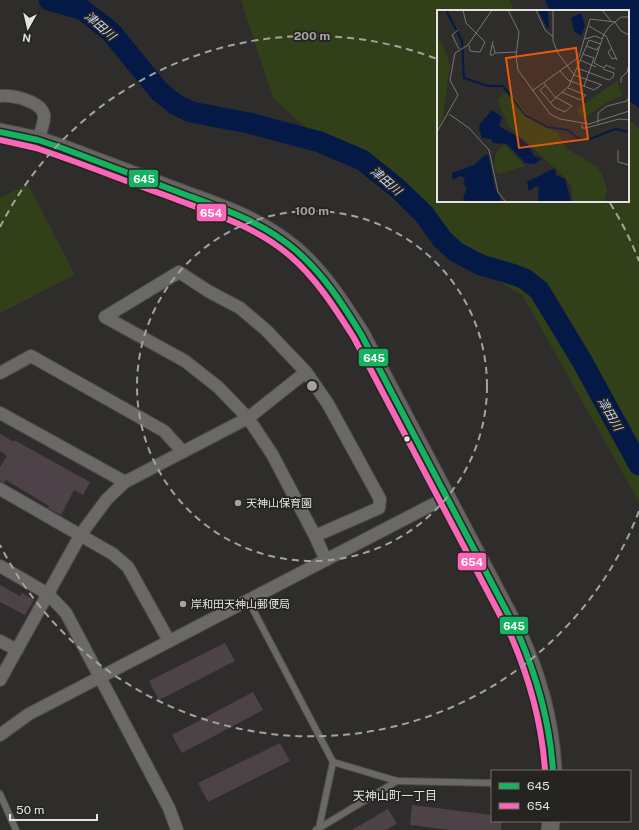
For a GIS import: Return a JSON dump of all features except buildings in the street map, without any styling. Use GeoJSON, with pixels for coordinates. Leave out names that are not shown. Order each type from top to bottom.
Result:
{"type":"FeatureCollection","features":[{"type":"Feature","properties":{"kind":"street"},"geometry":{"type":"LineString","coordinates":[[0,96],[9,95],[32,102],[40,107],[44,116],[38,140]]}},
{"type":"Feature","properties":{"kind":"street"},"geometry":{"type":"LineString","coordinates":[[0,132],[38,140],[234,212],[264,227],[294,249],[316,271],[340,302],[361,334],[528,654],[544,708],[553,770]]}},
{"type":"Feature","properties":{"kind":"street"},"geometry":{"type":"LineString","coordinates":[[315,536],[379,508],[380,499],[328,404],[306,372],[266,330],[240,308],[179,272],[106,317],[185,361],[218,387],[248,418],[272,454],[326,560]]}},
{"type":"Feature","properties":{"kind":"street"},"geometry":{"type":"LineString","coordinates":[[0,373],[31,356],[164,431],[183,452]]}},
{"type":"Feature","properties":{"kind":"street"},"geometry":{"type":"LineString","coordinates":[[0,680],[81,534],[107,499],[125,482],[248,418],[306,372]]}},
{"type":"Feature","properties":{"kind":"street"},"geometry":{"type":"LineString","coordinates":[[0,413],[125,482]]}},
{"type":"Feature","properties":{"kind":"street"},"geometry":{"type":"LineString","coordinates":[[0,490],[81,534],[113,554],[128,567],[169,641]]}},
{"type":"Feature","properties":{"kind":"street"},"geometry":{"type":"LineString","coordinates":[[0,735],[29,714],[447,497]]}},
{"type":"Feature","properties":{"kind":"street"},"geometry":{"type":"LineString","coordinates":[[0,566],[48,594],[66,613],[101,676],[169,808],[177,830]]}},
{"type":"Feature","properties":{"kind":"street"},"geometry":{"type":"LineString","coordinates":[[0,641],[17,650]]}},
{"type":"Feature","properties":{"kind":"lane"},"geometry":{"type":"LineString","coordinates":[[248,600],[333,762],[318,829]]}},
{"type":"Feature","properties":{"kind":"lane"},"geometry":{"type":"LineString","coordinates":[[333,762],[397,781],[491,783]]}},
{"type":"Feature","properties":{"kind":"lane"},"geometry":{"type":"LineString","coordinates":[[318,829],[397,781]]}},
{"type":"Feature","properties":{"kind":"lane"},"geometry":{"type":"LineString","coordinates":[[0,794],[16,830]]}},
{"type":"Feature","properties":{"kind":"green space"},"geometry":{"type":"Polygon","coordinates":[[[241,0],[509,0],[514,10],[437,10],[437,202],[629,202],[629,120],[639,129],[639,502],[523,296],[457,256],[380,189],[313,134],[273,98],[241,0]]]}},
{"type":"Feature","properties":{"kind":"green space"},"geometry":{"type":"Polygon","coordinates":[[[28,184],[75,275],[0,313],[0,198],[28,184]]]}},
{"type":"Feature","properties":{"kind":"water"},"geometry":{"type":"Polygon","coordinates":[[[545,0],[639,0],[639,108],[629,101],[629,10],[550,10],[545,0]]]}},
{"type":"Feature","properties":{"kind":"waterway","name":"津田川"},"geometry":{"type":"LineString","coordinates":[[49,0],[83,10],[111,32],[159,91],[175,104],[191,112],[249,123],[320,142],[362,160],[398,189],[424,214],[442,239],[456,252],[481,265],[525,279],[539,290],[582,361],[639,465]]}},
{"type":"Feature","properties":{"kind":"transit line","name":"645"},"geometry":{"type":"LineString","coordinates":[[0,132],[38,140],[62,148],[236,214],[280,238],[313,267],[339,299],[361,334],[518,633],[542,700],[549,735],[553,770]]}},
{"type":"Feature","properties":{"kind":"transit line","name":"654"},"geometry":{"type":"LineString","coordinates":[[0,140],[36,148],[59,156],[232,221],[276,245],[308,273],[354,338],[511,636],[524,669],[534,702],[541,736],[545,770]]}},
{"type":"Feature","properties":{"kind":"place","name":"天神山保育園"},"geometry":{"type":"Point","coordinates":[238,503]}},
{"type":"Feature","properties":{"kind":"place","name":"岸和田天神山郵便局"},"geometry":{"type":"Point","coordinates":[183,604]}},
{"type":"Feature","properties":{"kind":"district","name":"天神山町一丁目"},"geometry":{"type":"Point","coordinates":[395,796]}}]}
